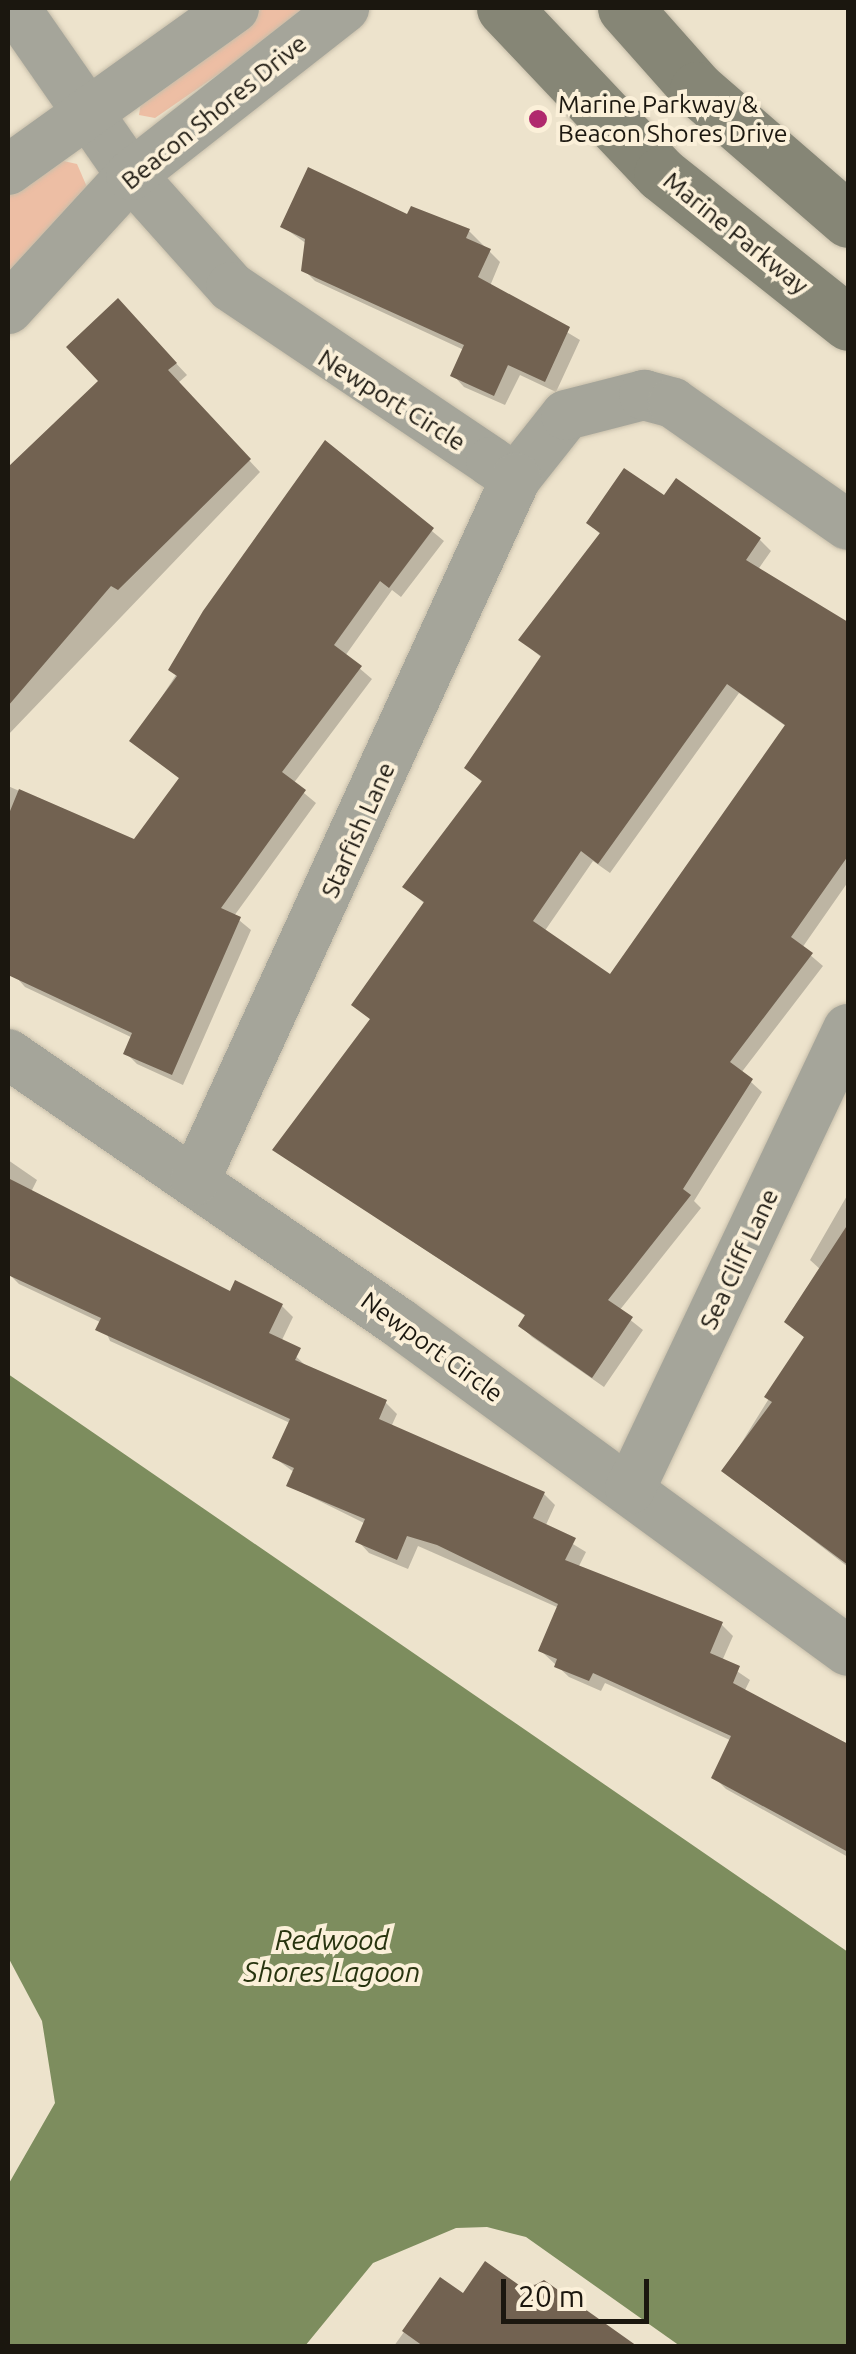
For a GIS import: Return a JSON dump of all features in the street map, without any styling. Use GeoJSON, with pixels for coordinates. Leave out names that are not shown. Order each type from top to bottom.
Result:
{"type":"FeatureCollection","features":[{"type":"Feature","properties":{"kind":"main road","name":"Marine Parkway"},"geometry":{"type":"LineString","coordinates":[[504,8],[662,174],[848,323]]}},
{"type":"Feature","properties":{"kind":"main road"},"geometry":{"type":"LineString","coordinates":[[625,8],[697,89],[848,220]]}},
{"type":"Feature","properties":{"kind":"street","name":"Newport Circle"},"geometry":{"type":"LineString","coordinates":[[15,8],[131,174],[230,288],[516,478]]}},
{"type":"Feature","properties":{"kind":"street"},"geometry":{"type":"LineString","coordinates":[[8,170],[234,8]]}},
{"type":"Feature","properties":{"kind":"street","name":"Beacon Shores Drive"},"geometry":{"type":"LineString","coordinates":[[8,310],[131,174],[344,8]]}},
{"type":"Feature","properties":{"kind":"street"},"geometry":{"type":"LineString","coordinates":[[516,478],[566,415],[644,394],[673,403],[848,524]]}},
{"type":"Feature","properties":{"kind":"street","name":"Starfish Lane"},"geometry":{"type":"LineString","coordinates":[[194,1180],[516,478]]}},
{"type":"Feature","properties":{"kind":"street","name":"Sea Cliff Lane"},"geometry":{"type":"LineString","coordinates":[[630,1489],[848,1030]]}},
{"type":"Feature","properties":{"kind":"street","name":"Newport Circle"},"geometry":{"type":"LineString","coordinates":[[8,1054],[194,1180],[630,1489],[848,1650]]}},
{"type":"Feature","properties":{"kind":"shaded area"},"geometry":{"type":"Polygon","coordinates":[[[263,8],[314,8],[155,118],[139,115],[142,95],[263,8]]]}},
{"type":"Feature","properties":{"kind":"shaded area"},"geometry":{"type":"Polygon","coordinates":[[[59,160],[77,164],[87,187],[8,275],[8,195],[59,160]]]}},
{"type":"Feature","properties":{"kind":"water","name":"Redwood Shores Lagoon"},"geometry":{"type":"Polygon","coordinates":[[[8,1374],[848,1952],[848,2346],[680,2346],[526,2237],[487,2227],[456,2228],[373,2263],[305,2346],[8,2346],[8,2185],[55,2103],[42,2021],[8,1957],[8,1374]]]}},
{"type":"Feature","properties":{"kind":"building"},"geometry":{"type":"Polygon","coordinates":[[[308,167],[407,214],[411,206],[470,229],[466,238],[491,249],[478,277],[570,327],[545,382],[508,365],[494,396],[450,376],[464,345],[301,271],[305,239],[280,227],[308,167]]]}},
{"type":"Feature","properties":{"kind":"building"},"geometry":{"type":"Polygon","coordinates":[[[118,298],[177,363],[168,370],[251,459],[118,590],[111,586],[8,706],[8,467],[98,381],[66,347],[118,298]]]}},
{"type":"Feature","properties":{"kind":"building"},"geometry":{"type":"Polygon","coordinates":[[[325,440],[434,528],[389,588],[380,581],[334,645],[362,666],[282,772],[306,790],[221,908],[241,917],[172,1075],[123,1054],[132,1033],[8,975],[8,816],[19,789],[134,839],[179,778],[129,741],[177,676],[168,670],[203,611],[325,440]]]}},
{"type":"Feature","properties":{"kind":"building"},"geometry":{"type":"Polygon","coordinates":[[[624,468],[664,495],[676,478],[761,538],[746,560],[848,622],[848,856],[791,937],[813,953],[730,1062],[753,1079],[683,1189],[691,1195],[608,1300],[633,1317],[592,1378],[518,1326],[525,1315],[272,1150],[370,1019],[351,1005],[424,902],[402,887],[482,781],[464,768],[541,656],[518,640],[600,533],[586,523],[624,468]],[[727,684],[598,864],[581,851],[533,921],[610,974],[785,725],[727,684]]]}},
{"type":"Feature","properties":{"kind":"building"},"geometry":{"type":"Polygon","coordinates":[[[8,1178],[230,1291],[235,1280],[283,1304],[269,1333],[301,1348],[295,1360],[387,1400],[379,1419],[545,1492],[533,1518],[576,1538],[565,1560],[723,1622],[710,1653],[740,1666],[733,1683],[848,1744],[848,1852],[711,1778],[731,1736],[593,1673],[589,1681],[554,1667],[557,1659],[538,1651],[558,1604],[437,1545],[407,1536],[397,1560],[355,1542],[365,1519],[286,1486],[294,1468],[272,1458],[290,1419],[95,1330],[101,1318],[8,1275],[8,1178]]]}},
{"type":"Feature","properties":{"kind":"building"},"geometry":{"type":"Polygon","coordinates":[[[848,1224],[848,1565],[721,1471],[772,1402],[764,1397],[804,1337],[784,1322],[848,1224]]]}},
{"type":"Feature","properties":{"kind":"building"},"geometry":{"type":"Polygon","coordinates":[[[485,2261],[526,2290],[544,2280],[637,2346],[423,2346],[402,2331],[440,2277],[463,2293],[485,2261]]]}},
{"type":"Feature","properties":{"kind":"place","name":"Marine Parkway & Beacon Shores Drive"},"geometry":{"type":"Point","coordinates":[538,119]}}]}
